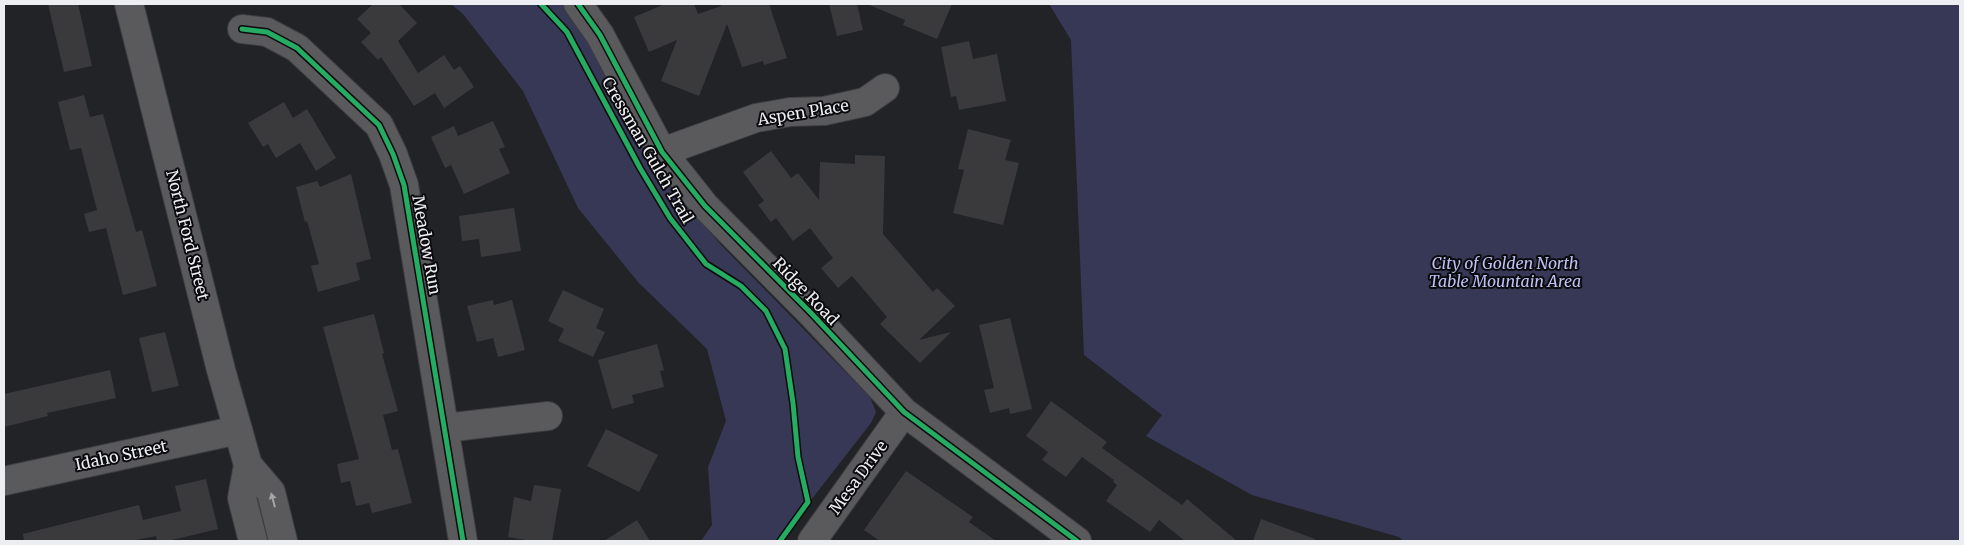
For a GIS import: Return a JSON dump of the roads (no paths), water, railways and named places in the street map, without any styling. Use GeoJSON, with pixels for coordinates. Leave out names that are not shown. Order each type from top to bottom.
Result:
{"type":"FeatureCollection","features":[{"type":"Feature","properties":{"kind":"street","name":"North Ford Street"},"geometry":{"type":"LineString","coordinates":[[129,4],[221,370],[248,465],[271,492],[283,541]]}},
{"type":"Feature","properties":{"kind":"street","name":"Ridge Road"},"geometry":{"type":"LineString","coordinates":[[578,4],[600,35],[662,152],[705,206],[811,313],[904,412],[1077,541]]}},
{"type":"Feature","properties":{"kind":"street","name":"Meadow Run"},"geometry":{"type":"LineString","coordinates":[[242,29],[267,32],[297,48],[379,125],[393,154],[404,185],[463,541]]}},
{"type":"Feature","properties":{"kind":"street","name":"Aspen Place"},"geometry":{"type":"LineString","coordinates":[[662,152],[756,118],[790,112],[824,111],[865,102],[885,88]]}},
{"type":"Feature","properties":{"kind":"street","name":"Mesa Drive"},"geometry":{"type":"LineString","coordinates":[[812,541],[904,412]]}},
{"type":"Feature","properties":{"kind":"street"},"geometry":{"type":"LineString","coordinates":[[445,428],[548,416]]}},
{"type":"Feature","properties":{"kind":"street","name":"Idaho Street"},"geometry":{"type":"LineString","coordinates":[[4,481],[238,430]]}},
{"type":"Feature","properties":{"kind":"street","name":"North Ford Street"},"geometry":{"type":"LineString","coordinates":[[248,465],[242,498],[253,541]]}},
{"type":"Feature","properties":{"kind":"park label","name":"City of Golden North Table Mountain Area"},"geometry":{"type":"Point","coordinates":[1505,272]}}]}
